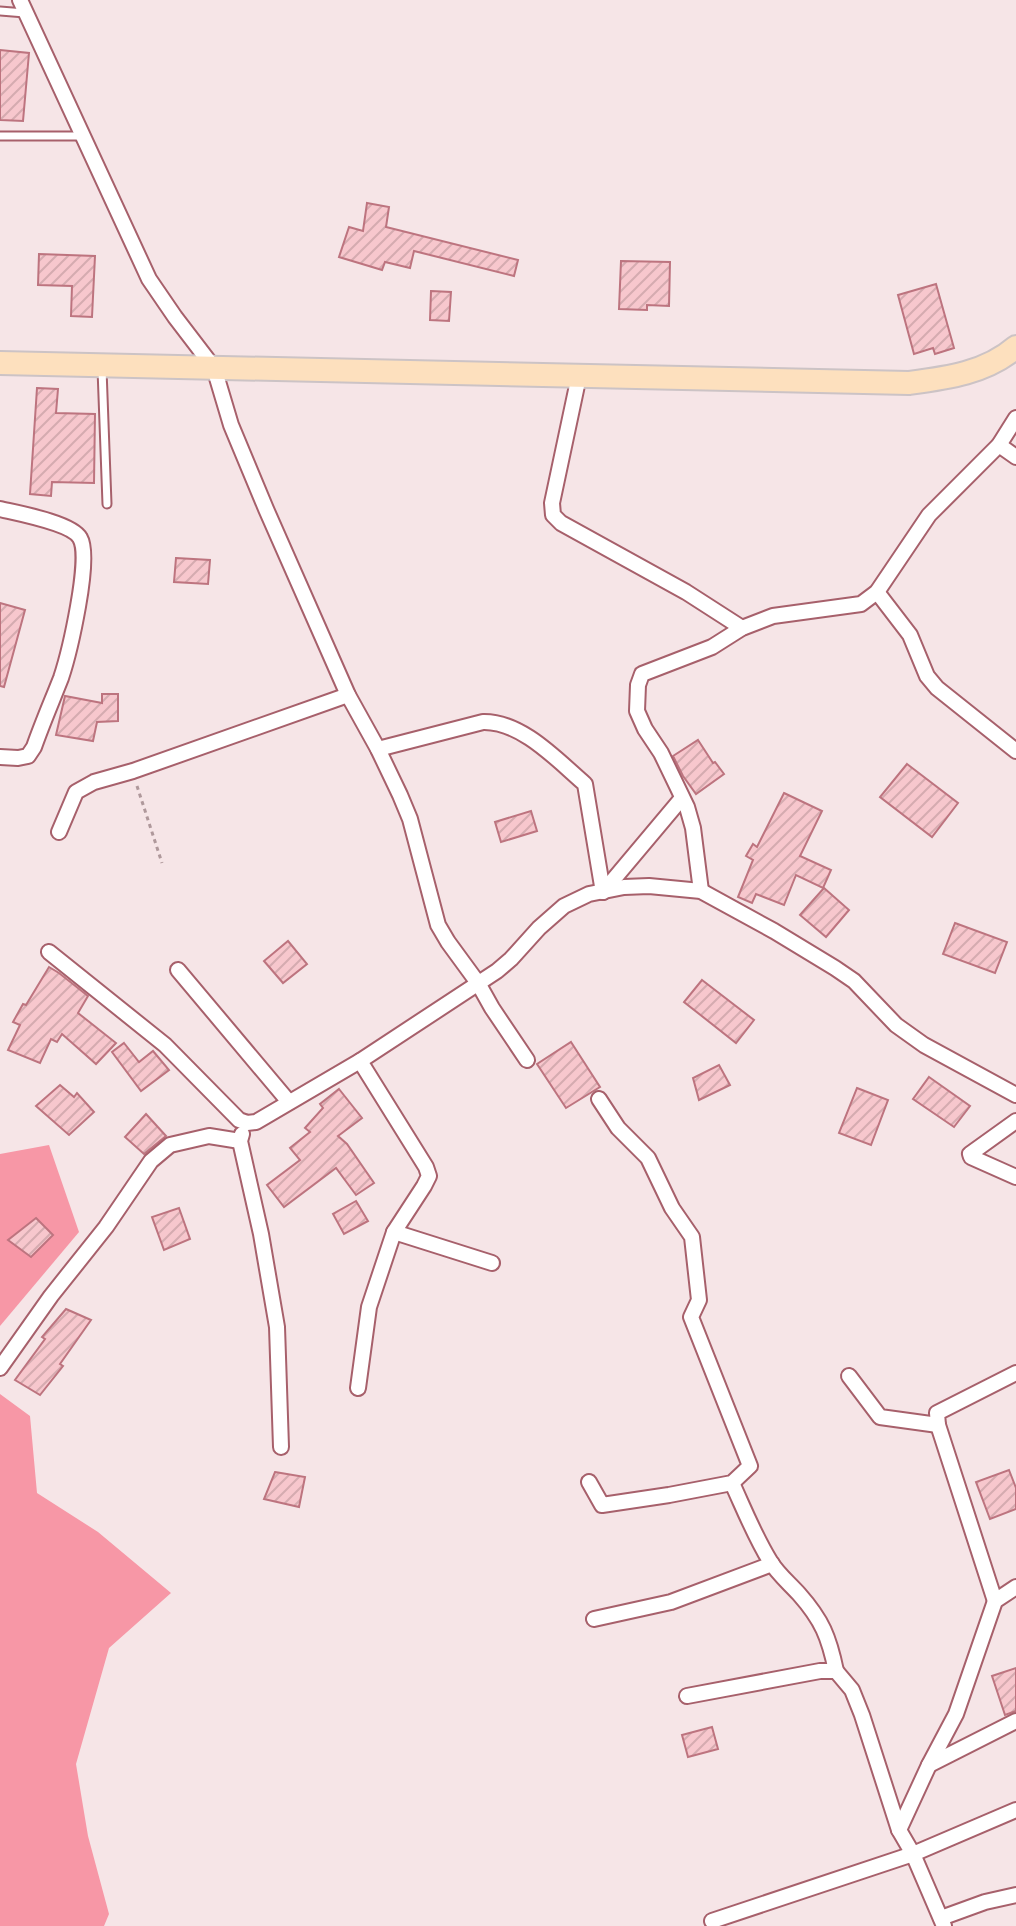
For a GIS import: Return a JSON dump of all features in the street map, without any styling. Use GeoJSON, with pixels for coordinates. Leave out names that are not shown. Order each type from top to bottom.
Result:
{"type":"FeatureCollection","features":[{"type":"Feature","properties":{"kind":"main road"},"geometry":{"type":"LineString","coordinates":[[0,363],[909,383],[952,378],[985,367],[1016,347]]}},
{"type":"Feature","properties":{"kind":"street"},"geometry":{"type":"LineString","coordinates":[[24,7],[149,279],[214,368],[231,425],[348,695],[378,749],[410,819],[438,925],[527,1060]]}},
{"type":"Feature","properties":{"kind":"street"},"geometry":{"type":"LineString","coordinates":[[579,376],[552,503],[553,515],[561,523],[686,592],[742,628]]}},
{"type":"Feature","properties":{"kind":"street"},"geometry":{"type":"LineString","coordinates":[[701,891],[693,828],[661,753],[637,711],[638,685],[642,674],[712,647],[742,628],[773,616],[861,604],[877,592],[929,515],[999,445],[1016,418]]}},
{"type":"Feature","properties":{"kind":"street"},"geometry":{"type":"LineString","coordinates":[[999,445],[1016,457]]}},
{"type":"Feature","properties":{"kind":"street"},"geometry":{"type":"LineString","coordinates":[[0,509],[69,528],[80,536],[84,550],[84,577],[61,676],[34,747],[28,756],[0,757]]}},
{"type":"Feature","properties":{"kind":"street"},"geometry":{"type":"LineString","coordinates":[[877,592],[910,635],[927,676],[937,688],[1016,751]]}},
{"type":"Feature","properties":{"kind":"street"},"geometry":{"type":"LineString","coordinates":[[59,832],[76,792],[94,782],[348,695]]}},
{"type":"Feature","properties":{"kind":"street"},"geometry":{"type":"LineString","coordinates":[[378,749],[483,722],[494,722],[531,738],[585,784],[603,892]]}},
{"type":"Feature","properties":{"kind":"street"},"geometry":{"type":"LineString","coordinates":[[603,892],[682,798]]}},
{"type":"Feature","properties":{"kind":"street"},"geometry":{"type":"LineString","coordinates":[[49,952],[165,1045],[239,1120],[247,1123],[256,1122],[360,1061],[497,971],[564,906],[589,894],[624,887],[701,891],[774,931],[854,981],[896,1025],[924,1045],[1015,1093]]}},
{"type":"Feature","properties":{"kind":"street"},"geometry":{"type":"LineString","coordinates":[[178,970],[289,1102]]}},
{"type":"Feature","properties":{"kind":"street"},"geometry":{"type":"LineString","coordinates":[[358,1388],[369,1307],[394,1232],[429,1176],[360,1061]]}},
{"type":"Feature","properties":{"kind":"street"},"geometry":{"type":"LineString","coordinates":[[589,1482],[602,1505],[732,1483],[750,1466],[691,1317],[699,1300],[692,1237],[672,1208],[648,1158],[618,1128],[599,1099]]}},
{"type":"Feature","properties":{"kind":"street"},"geometry":{"type":"LineString","coordinates":[[1016,1121],[970,1154],[1016,1177]]}},
{"type":"Feature","properties":{"kind":"street"},"geometry":{"type":"LineString","coordinates":[[247,1123],[240,1141],[261,1234],[277,1327],[281,1447]]}},
{"type":"Feature","properties":{"kind":"street"},"geometry":{"type":"LineString","coordinates":[[0,1368],[51,1296],[106,1227],[151,1161],[170,1145],[209,1136],[240,1141]]}},
{"type":"Feature","properties":{"kind":"street"},"geometry":{"type":"LineString","coordinates":[[394,1232],[492,1263]]}},
{"type":"Feature","properties":{"kind":"street"},"geometry":{"type":"LineString","coordinates":[[899,1830],[956,1714],[995,1601],[938,1425],[937,1413],[1016,1373]]}},
{"type":"Feature","properties":{"kind":"street"},"geometry":{"type":"LineString","coordinates":[[849,1376],[880,1417],[938,1425]]}},
{"type":"Feature","properties":{"kind":"street"},"geometry":{"type":"LineString","coordinates":[[732,1483],[772,1564],[822,1624],[830,1642],[836,1671],[852,1690],[862,1715],[899,1830],[943,1922],[985,1902],[1016,1895]]}},
{"type":"Feature","properties":{"kind":"street"},"geometry":{"type":"LineString","coordinates":[[594,1619],[671,1602],[772,1564]]}},
{"type":"Feature","properties":{"kind":"street"},"geometry":{"type":"LineString","coordinates":[[995,1601],[1016,1587]]}},
{"type":"Feature","properties":{"kind":"street"},"geometry":{"type":"LineString","coordinates":[[687,1696],[836,1671]]}},
{"type":"Feature","properties":{"kind":"street"},"geometry":{"type":"LineString","coordinates":[[929,1765],[1016,1721]]}},
{"type":"Feature","properties":{"kind":"street"},"geometry":{"type":"LineString","coordinates":[[712,1921],[913,1854],[1016,1810]]}},
{"type":"Feature","properties":{"kind":"lane"},"geometry":{"type":"LineString","coordinates":[[0,11],[24,7]]}},
{"type":"Feature","properties":{"kind":"lane"},"geometry":{"type":"LineString","coordinates":[[0,136],[83,136]]}},
{"type":"Feature","properties":{"kind":"lane"},"geometry":{"type":"LineString","coordinates":[[102,367],[107,504]]}},
{"type":"Feature","properties":{"kind":"path"},"geometry":{"type":"LineString","coordinates":[[133,771],[162,863]]}},
{"type":"Feature","properties":{"kind":"shaded area"},"geometry":{"type":"Polygon","coordinates":[[[49,1145],[79,1232],[0,1326],[0,1154],[49,1145]]]}},
{"type":"Feature","properties":{"kind":"shaded area"},"geometry":{"type":"Polygon","coordinates":[[[0,1394],[30,1416],[37,1493],[98,1532],[171,1593],[109,1648],[76,1764],[88,1836],[109,1914],[104,1926],[0,1926],[0,1394]]]}},
{"type":"Feature","properties":{"kind":"building"},"geometry":{"type":"Polygon","coordinates":[[[0,50],[29,53],[23,121],[0,120],[0,50]]]}},
{"type":"Feature","properties":{"kind":"building"},"geometry":{"type":"Polygon","coordinates":[[[367,203],[389,207],[386,227],[518,260],[514,276],[414,251],[410,268],[385,262],[382,270],[339,257],[349,227],[363,231],[367,203]]]}},
{"type":"Feature","properties":{"kind":"building"},"geometry":{"type":"Polygon","coordinates":[[[39,254],[95,256],[92,317],[71,316],[72,286],[38,285],[39,254]]]}},
{"type":"Feature","properties":{"kind":"building"},"geometry":{"type":"Polygon","coordinates":[[[621,261],[670,262],[669,306],[647,305],[647,310],[619,309],[621,261]]]}},
{"type":"Feature","properties":{"kind":"building"},"geometry":{"type":"Polygon","coordinates":[[[936,284],[954,348],[935,354],[933,348],[914,354],[898,295],[936,284]]]}},
{"type":"Feature","properties":{"kind":"building"},"geometry":{"type":"Polygon","coordinates":[[[431,291],[451,292],[449,321],[430,320],[431,291]]]}},
{"type":"Feature","properties":{"kind":"building"},"geometry":{"type":"Polygon","coordinates":[[[37,388],[58,389],[56,413],[95,414],[94,483],[52,482],[51,496],[30,494],[37,388]]]}},
{"type":"Feature","properties":{"kind":"building"},"geometry":{"type":"Polygon","coordinates":[[[176,558],[210,560],[208,584],[174,582],[176,558]]]}},
{"type":"Feature","properties":{"kind":"building"},"geometry":{"type":"Polygon","coordinates":[[[0,603],[25,610],[4,687],[0,686],[0,603]]]}},
{"type":"Feature","properties":{"kind":"building"},"geometry":{"type":"Polygon","coordinates":[[[102,694],[118,694],[118,721],[97,722],[93,741],[56,735],[65,696],[102,703],[102,694]]]}},
{"type":"Feature","properties":{"kind":"building"},"geometry":{"type":"Polygon","coordinates":[[[698,740],[724,774],[696,794],[673,756],[698,740]]]}},
{"type":"Feature","properties":{"kind":"building"},"geometry":{"type":"Polygon","coordinates":[[[907,764],[958,803],[932,837],[880,797],[907,764]]]}},
{"type":"Feature","properties":{"kind":"building"},"geometry":{"type":"Polygon","coordinates":[[[784,793],[822,811],[800,856],[831,870],[823,888],[796,875],[784,905],[756,894],[752,903],[738,897],[753,860],[746,856],[753,844],[757,847],[784,793]]]}},
{"type":"Feature","properties":{"kind":"building"},"geometry":{"type":"Polygon","coordinates":[[[531,811],[537,831],[501,842],[495,822],[531,811]]]}},
{"type":"Feature","properties":{"kind":"building"},"geometry":{"type":"Polygon","coordinates":[[[824,888],[849,910],[826,937],[800,915],[824,888]]]}},
{"type":"Feature","properties":{"kind":"building"},"geometry":{"type":"Polygon","coordinates":[[[955,923],[1007,942],[995,973],[943,954],[955,923]]]}},
{"type":"Feature","properties":{"kind":"building"},"geometry":{"type":"Polygon","coordinates":[[[288,941],[307,964],[283,983],[264,961],[288,941]]]}},
{"type":"Feature","properties":{"kind":"building"},"geometry":{"type":"Polygon","coordinates":[[[49,967],[88,996],[78,1013],[116,1043],[96,1064],[62,1034],[57,1042],[51,1039],[40,1063],[8,1050],[20,1025],[13,1022],[49,967]]]}},
{"type":"Feature","properties":{"kind":"building"},"geometry":{"type":"Polygon","coordinates":[[[702,980],[754,1020],[736,1043],[684,1002],[702,980]]]}},
{"type":"Feature","properties":{"kind":"building"},"geometry":{"type":"Polygon","coordinates":[[[571,1042],[600,1087],[566,1108],[537,1064],[571,1042]]]}},
{"type":"Feature","properties":{"kind":"building"},"geometry":{"type":"Polygon","coordinates":[[[124,1043],[139,1062],[153,1051],[169,1070],[141,1091],[112,1052],[124,1043]]]}},
{"type":"Feature","properties":{"kind":"building"},"geometry":{"type":"Polygon","coordinates":[[[719,1065],[730,1085],[699,1100],[693,1078],[719,1065]]]}},
{"type":"Feature","properties":{"kind":"building"},"geometry":{"type":"Polygon","coordinates":[[[929,1077],[970,1106],[954,1127],[913,1099],[929,1077]]]}},
{"type":"Feature","properties":{"kind":"building"},"geometry":{"type":"Polygon","coordinates":[[[60,1085],[74,1097],[77,1093],[94,1112],[69,1135],[36,1106],[60,1085]]]}},
{"type":"Feature","properties":{"kind":"building"},"geometry":{"type":"Polygon","coordinates":[[[857,1088],[888,1100],[871,1145],[839,1133],[857,1088]]]}},
{"type":"Feature","properties":{"kind":"building"},"geometry":{"type":"Polygon","coordinates":[[[339,1089],[362,1118],[338,1136],[374,1183],[356,1195],[336,1168],[284,1207],[267,1185],[300,1160],[290,1148],[310,1132],[305,1128],[323,1108],[320,1104],[339,1089]]]}},
{"type":"Feature","properties":{"kind":"building"},"geometry":{"type":"Polygon","coordinates":[[[146,1114],[166,1136],[144,1154],[125,1137],[146,1114]]]}},
{"type":"Feature","properties":{"kind":"building"},"geometry":{"type":"Polygon","coordinates":[[[356,1201],[368,1221],[344,1234],[333,1214],[356,1201]]]}},
{"type":"Feature","properties":{"kind":"building"},"geometry":{"type":"Polygon","coordinates":[[[179,1208],[190,1239],[164,1250],[152,1217],[179,1208]]]}},
{"type":"Feature","properties":{"kind":"building"},"geometry":{"type":"Polygon","coordinates":[[[36,1218],[53,1235],[31,1257],[8,1240],[36,1218]]]}},
{"type":"Feature","properties":{"kind":"building"},"geometry":{"type":"Polygon","coordinates":[[[66,1309],[91,1320],[60,1364],[63,1366],[40,1395],[15,1380],[45,1339],[42,1337],[66,1309]]]}},
{"type":"Feature","properties":{"kind":"building"},"geometry":{"type":"Polygon","coordinates":[[[1009,1470],[1016,1488],[1016,1509],[990,1519],[976,1482],[1009,1470]]]}},
{"type":"Feature","properties":{"kind":"building"},"geometry":{"type":"Polygon","coordinates":[[[275,1472],[305,1477],[299,1507],[264,1499],[275,1472]]]}},
{"type":"Feature","properties":{"kind":"building"},"geometry":{"type":"Polygon","coordinates":[[[1016,1668],[1016,1711],[1005,1715],[992,1676],[1016,1668]]]}},
{"type":"Feature","properties":{"kind":"building"},"geometry":{"type":"Polygon","coordinates":[[[712,1727],[718,1749],[688,1757],[682,1735],[712,1727]]]}}]}
